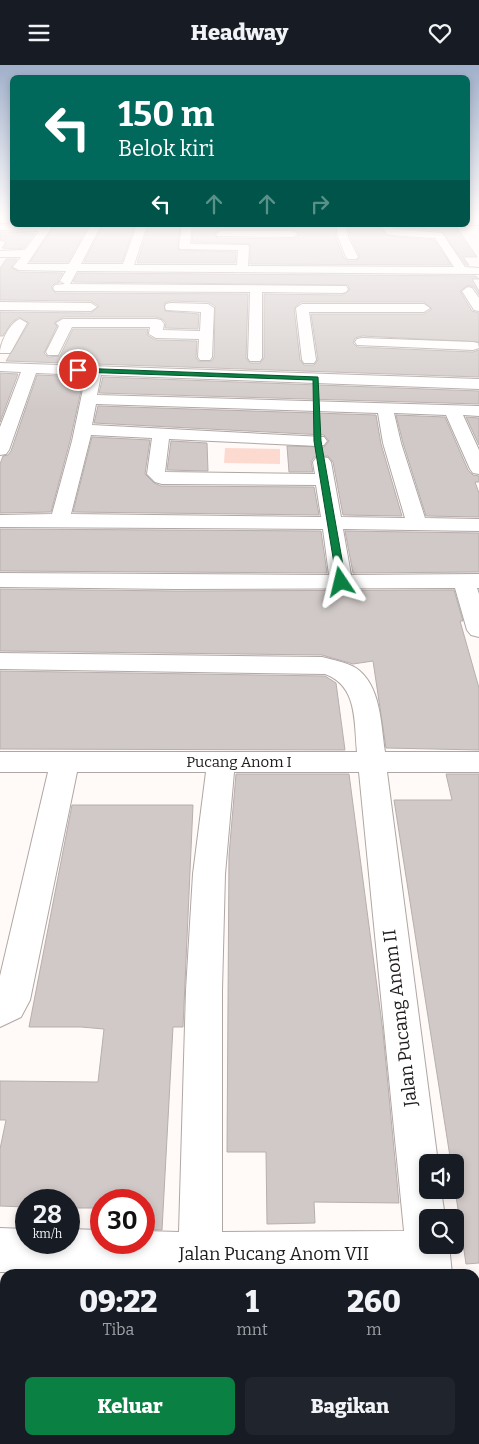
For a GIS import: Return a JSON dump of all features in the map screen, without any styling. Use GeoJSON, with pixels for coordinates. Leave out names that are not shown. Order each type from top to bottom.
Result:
{"type":"FeatureCollection","features":[{"type":"Feature","properties":{"kind":"street"},"geometry":{"type":"LineString","coordinates":[[2,350],[25,323],[44,295],[63,282]]}},
{"type":"Feature","properties":{"kind":"street"},"geometry":{"type":"LineString","coordinates":[[299,282],[300,289]]}},
{"type":"Feature","properties":{"kind":"street"},"geometry":{"type":"LineString","coordinates":[[255,358],[260,308],[256,289]]}},
{"type":"Feature","properties":{"kind":"street"},"geometry":{"type":"LineString","coordinates":[[0,306],[44,295],[256,289],[359,290]]}},
{"type":"Feature","properties":{"kind":"street"},"geometry":{"type":"LineString","coordinates":[[469,291],[479,307]]}},
{"type":"Feature","properties":{"kind":"street"},"geometry":{"type":"LineString","coordinates":[[44,295],[107,307]]}},
{"type":"Feature","properties":{"kind":"street"},"geometry":{"type":"LineString","coordinates":[[309,360],[297,308],[420,302],[438,345]]}},
{"type":"Feature","properties":{"kind":"street"},"geometry":{"type":"LineString","coordinates":[[155,307],[213,308],[200,356],[222,357]]}},
{"type":"Feature","properties":{"kind":"street"},"geometry":{"type":"LineString","coordinates":[[241,307],[260,308]]}},
{"type":"Feature","properties":{"kind":"street"},"geometry":{"type":"LineString","coordinates":[[48,323],[65,327],[156,334],[206,335]]}},
{"type":"Feature","properties":{"kind":"street"},"geometry":{"type":"LineString","coordinates":[[65,327],[48,351],[71,352]]}},
{"type":"Feature","properties":{"kind":"street"},"geometry":{"type":"LineString","coordinates":[[362,342],[473,346]]}},
{"type":"Feature","properties":{"kind":"street"},"geometry":{"type":"LineString","coordinates":[[2,350],[24,351]]}},
{"type":"Feature","properties":{"kind":"street"},"geometry":{"type":"LineString","coordinates":[[238,358],[273,359]]}},
{"type":"Feature","properties":{"kind":"street"},"geometry":{"type":"LineString","coordinates":[[291,359],[324,360]]}},
{"type":"Feature","properties":{"kind":"street"},"geometry":{"type":"LineString","coordinates":[[0,367],[479,384]]}},
{"type":"Feature","properties":{"kind":"street"},"geometry":{"type":"LineString","coordinates":[[0,450],[30,368]]}},
{"type":"Feature","properties":{"kind":"street"},"geometry":{"type":"LineString","coordinates":[[60,520],[83,430],[94,370]]}},
{"type":"Feature","properties":{"kind":"street"},"geometry":{"type":"LineString","coordinates":[[316,378],[318,441],[341,582]]}},
{"type":"Feature","properties":{"kind":"street"},"geometry":{"type":"LineString","coordinates":[[88,399],[479,411]]}},
{"type":"Feature","properties":{"kind":"street"},"geometry":{"type":"LineString","coordinates":[[385,408],[392,443],[417,524]]}},
{"type":"Feature","properties":{"kind":"street"},"geometry":{"type":"LineString","coordinates":[[452,410],[479,469]]}},
{"type":"Feature","properties":{"kind":"street"},"geometry":{"type":"LineString","coordinates":[[83,430],[318,441]]}},
{"type":"Feature","properties":{"kind":"street"},"geometry":{"type":"LineString","coordinates":[[161,433],[156,474],[162,478],[325,480]]}},
{"type":"Feature","properties":{"kind":"street"},"geometry":{"type":"LineString","coordinates":[[0,521],[60,520],[479,525]]}},
{"type":"Feature","properties":{"kind":"street"},"geometry":{"type":"LineString","coordinates":[[0,580],[472,581],[479,630]]}},
{"type":"Feature","properties":{"kind":"street","name":"Jalan Pucang Anom II"},"geometry":{"type":"LineString","coordinates":[[0,661],[313,665],[336,668],[349,674],[356,680],[366,709],[370,762],[429,1264]]}},
{"type":"Feature","properties":{"kind":"street"},"geometry":{"type":"LineString","coordinates":[[0,1010],[12,1000],[65,761]]}},
{"type":"Feature","properties":{"kind":"street","name":"Pucang Anom I"},"geometry":{"type":"LineString","coordinates":[[0,762],[479,762]]}},
{"type":"Feature","properties":{"kind":"street"},"geometry":{"type":"LineString","coordinates":[[200,1255],[204,981],[209,874],[221,762]]}},
{"type":"Feature","properties":{"kind":"street","name":"Jalan Pucang Anom VII"},"geometry":{"type":"LineString","coordinates":[[0,1249],[429,1264]]}},
{"type":"Feature","properties":{"kind":"shaded area"},"geometry":{"type":"Polygon","coordinates":[[[225,448],[280,449],[280,464],[224,463],[225,448]]]}},
{"type":"Feature","properties":{"kind":"building"},"geometry":{"type":"Polygon","coordinates":[[[0,282],[59,282],[51,287],[55,293],[248,294],[246,358],[250,363],[260,363],[264,358],[264,294],[342,295],[350,290],[348,285],[105,282],[474,282],[479,295],[474,287],[468,285],[460,291],[472,311],[479,313],[479,342],[362,336],[355,338],[353,343],[357,347],[473,352],[479,350],[479,377],[6,361],[29,323],[19,317],[11,323],[3,336],[0,336],[0,312],[91,313],[99,306],[91,301],[0,300],[0,282]],[[171,301],[164,303],[165,311],[199,314],[198,329],[165,328],[166,323],[156,317],[63,317],[54,323],[57,326],[44,353],[48,357],[60,356],[73,329],[148,329],[147,335],[156,340],[197,341],[196,357],[198,361],[212,361],[214,357],[215,306],[208,302],[171,301]],[[301,302],[294,308],[300,360],[304,365],[314,365],[318,360],[311,314],[424,314],[432,309],[424,302],[301,302]]]}},
{"type":"Feature","properties":{"kind":"building"},"geometry":{"type":"Polygon","coordinates":[[[0,373],[18,374],[0,422],[0,373]]]}},
{"type":"Feature","properties":{"kind":"building"},"geometry":{"type":"Polygon","coordinates":[[[37,375],[84,377],[70,441],[51,512],[0,513],[0,464],[3,456],[8,455],[11,451],[37,375]]]}},
{"type":"Feature","properties":{"kind":"building"},"geometry":{"type":"Polygon","coordinates":[[[103,377],[479,391],[479,404],[99,393],[103,377]]]}},
{"type":"Feature","properties":{"kind":"building"},"geometry":{"type":"Polygon","coordinates":[[[98,406],[376,415],[381,444],[402,516],[343,515],[333,462],[328,456],[314,457],[311,462],[313,472],[289,472],[287,446],[324,447],[329,441],[324,435],[94,423],[98,406]]]}},
{"type":"Feature","properties":{"kind":"building"},"geometry":{"type":"Polygon","coordinates":[[[396,415],[445,417],[468,470],[473,475],[479,476],[479,482],[475,482],[479,493],[479,517],[426,516],[396,415]]]}},
{"type":"Feature","properties":{"kind":"building"},"geometry":{"type":"Polygon","coordinates":[[[466,417],[479,418],[479,445],[466,417]]]}},
{"type":"Feature","properties":{"kind":"building"},"geometry":{"type":"Polygon","coordinates":[[[92,437],[150,440],[145,474],[154,483],[161,486],[314,487],[319,515],[73,512],[92,437]]]}},
{"type":"Feature","properties":{"kind":"building"},"geometry":{"type":"Polygon","coordinates":[[[171,441],[207,443],[208,471],[167,470],[171,441]]]}},
{"type":"Feature","properties":{"kind":"building"},"geometry":{"type":"Polygon","coordinates":[[[0,529],[321,531],[327,573],[0,571],[0,529]]]}},
{"type":"Feature","properties":{"kind":"building"},"geometry":{"type":"Polygon","coordinates":[[[345,531],[479,533],[479,572],[353,573],[345,531]]]}},
{"type":"Feature","properties":{"kind":"building"},"geometry":{"type":"Polygon","coordinates":[[[0,589],[176,591],[454,590],[463,621],[460,621],[479,688],[479,750],[386,748],[373,661],[353,664],[322,655],[0,651],[0,589]]]}},
{"type":"Feature","properties":{"kind":"building"},"geometry":{"type":"Polygon","coordinates":[[[0,671],[325,676],[336,683],[345,750],[0,749],[0,671]]]}},
{"type":"Feature","properties":{"kind":"building"},"geometry":{"type":"Polygon","coordinates":[[[236,774],[349,774],[383,1032],[399,1203],[314,1202],[315,1223],[267,1224],[266,1152],[227,1152],[229,855],[236,774]]]}},
{"type":"Feature","properties":{"kind":"building"},"geometry":{"type":"Polygon","coordinates":[[[446,774],[479,774],[479,1263],[466,1264],[464,1250],[464,1209],[458,1209],[456,1199],[464,1199],[464,1154],[450,1154],[394,800],[452,800],[446,774]]]}},
{"type":"Feature","properties":{"kind":"building"},"geometry":{"type":"Polygon","coordinates":[[[72,805],[193,805],[183,1027],[173,1027],[162,1230],[155,1230],[155,1189],[90,1189],[90,1208],[80,1208],[80,1189],[15,1189],[15,1207],[0,1206],[0,1149],[6,1120],[0,1120],[0,1081],[98,1082],[104,1029],[29,1027],[72,805]]]}},
{"type":"Feature","properties":{"kind":"route"},"geometry":{"type":"LineString","coordinates":[[78,370],[316,378],[318,441],[341,582]]}}]}
